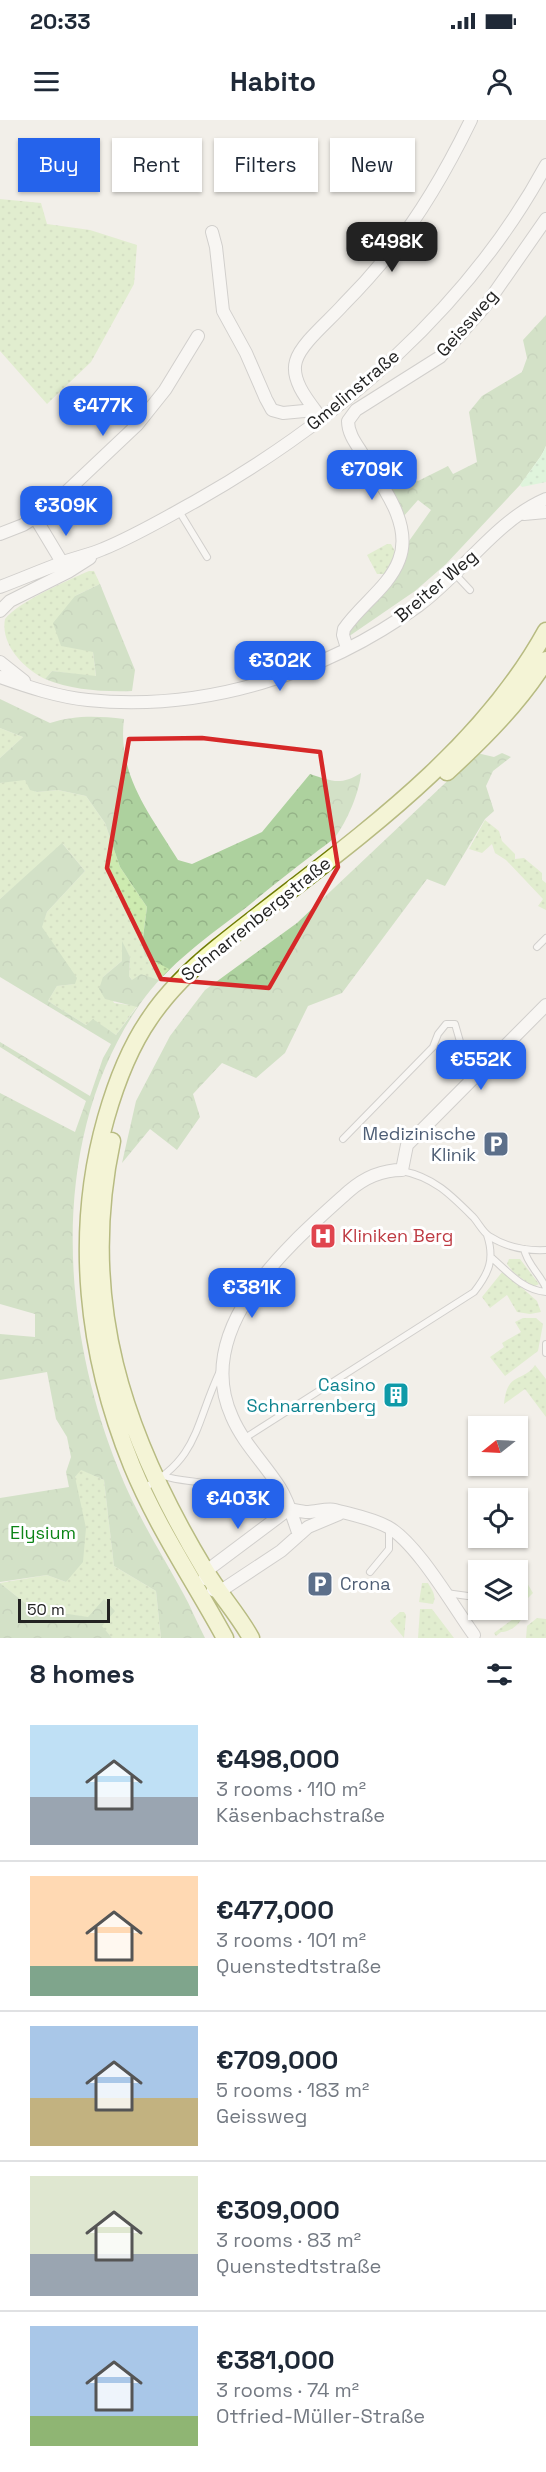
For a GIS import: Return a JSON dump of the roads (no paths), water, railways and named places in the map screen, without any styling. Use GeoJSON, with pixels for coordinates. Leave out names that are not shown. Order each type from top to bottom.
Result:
{"type":"FeatureCollection","features":[{"type":"Feature","properties":{"kind":"street"},"geometry":{"type":"LineString","coordinates":[[318,414],[297,381],[296,360],[309,340],[393,249],[433,191],[471,120]]}},
{"type":"Feature","properties":{"kind":"street","name":"Gmelinstraße"},"geometry":{"type":"LineString","coordinates":[[0,611],[10,601],[65,567],[179,511],[247,470],[403,348],[467,282],[506,231],[546,165]]}},
{"type":"Feature","properties":{"kind":"street","name":"Geissweg"},"geometry":{"type":"LineString","coordinates":[[347,648],[343,635],[344,629],[391,575],[399,560],[402,537],[393,506],[351,435],[348,421],[356,410],[445,352],[486,305],[546,219]]}},
{"type":"Feature","properties":{"kind":"street"},"geometry":{"type":"LineString","coordinates":[[212,232],[216,247],[223,311],[246,353],[272,410],[283,413],[318,414]]}},
{"type":"Feature","properties":{"kind":"street"},"geometry":{"type":"LineString","coordinates":[[0,534],[36,519],[137,425],[165,390],[198,336]]}},
{"type":"Feature","properties":{"kind":"street","name":"Breiter Weg"},"geometry":{"type":"LineString","coordinates":[[0,677],[87,700],[139,703],[186,699],[258,684],[347,648],[419,605],[517,516],[532,505],[546,499]]}},
{"type":"Feature","properties":{"kind":"street"},"geometry":{"type":"LineString","coordinates":[[517,516],[546,512]]}},
{"type":"Feature","properties":{"kind":"street"},"geometry":{"type":"LineString","coordinates":[[36,519],[65,567]]}},
{"type":"Feature","properties":{"kind":"street","name":"Gmelinstraße"},"geometry":{"type":"LineString","coordinates":[[0,587],[65,567]]}},
{"type":"Feature","properties":{"kind":"street","name":"Schnarrenbergstraße"},"geometry":{"type":"LineString","coordinates":[[154,1482],[121,1436],[106,1387],[94,1334],[87,1271],[89,1204],[97,1155],[110,1106],[131,1050],[150,1016],[191,970],[372,824],[446,758],[509,687],[546,631]]}},
{"type":"Feature","properties":{"kind":"street","name":"Schnarrenbergstraße"},"geometry":{"type":"LineString","coordinates":[[225,1638],[205,1588],[154,1482],[126,1408],[105,1312],[100,1266],[101,1206],[117,1113],[141,1048],[179,995],[211,964],[375,836],[472,749],[537,675],[546,660]]}},
{"type":"Feature","properties":{"kind":"street","name":"Breiter Weg"},"geometry":{"type":"LineString","coordinates":[[0,662],[36,688]]}},
{"type":"Feature","properties":{"kind":"street"},"geometry":{"type":"LineString","coordinates":[[299,1535],[279,1487],[245,1438],[229,1410],[224,1393],[223,1365],[227,1343],[236,1318],[248,1295],[271,1266],[358,1183],[377,1173],[402,1170],[407,1145],[546,1005]]}},
{"type":"Feature","properties":{"kind":"street"},"geometry":{"type":"LineString","coordinates":[[289,1509],[307,1512],[334,1510],[341,1514],[370,1518],[389,1528],[408,1545],[474,1635]]}},
{"type":"Feature","properties":{"kind":"street"},"geometry":{"type":"LineString","coordinates":[[205,1588],[289,1509]]}},
{"type":"Feature","properties":{"kind":"street"},"geometry":{"type":"LineString","coordinates":[[205,1588],[281,1551],[317,1521],[341,1514]]}},
{"type":"Feature","properties":{"kind":"street","name":"Schnarrenbergstraße"},"geometry":{"type":"LineString","coordinates":[[205,1588],[251,1638]]}},
{"type":"Feature","properties":{"kind":"lane"},"geometry":{"type":"LineString","coordinates":[[179,511],[207,557]]}},
{"type":"Feature","properties":{"kind":"lane"},"geometry":{"type":"LineString","coordinates":[[455,574],[470,590]]}},
{"type":"Feature","properties":{"kind":"lane"},"geometry":{"type":"LineString","coordinates":[[537,947],[546,938]]}},
{"type":"Feature","properties":{"kind":"lane"},"geometry":{"type":"LineString","coordinates":[[343,1139],[432,1047],[446,1024],[455,1024],[463,1052],[480,1070]]}},
{"type":"Feature","properties":{"kind":"lane"},"geometry":{"type":"LineString","coordinates":[[245,1438],[474,1292],[489,1271],[492,1258],[487,1235],[477,1221],[438,1184],[420,1175],[402,1170]]}},
{"type":"Feature","properties":{"kind":"lane"},"geometry":{"type":"LineString","coordinates":[[487,1235],[512,1247],[546,1250]]}},
{"type":"Feature","properties":{"kind":"lane"},"geometry":{"type":"LineString","coordinates":[[492,1258],[533,1291],[546,1290],[542,1278],[526,1257],[524,1249]]}},
{"type":"Feature","properties":{"kind":"lane"},"geometry":{"type":"LineString","coordinates":[[546,1344],[546,1353]]}},
{"type":"Feature","properties":{"kind":"lane"},"geometry":{"type":"LineString","coordinates":[[154,1482],[186,1455],[223,1365]]}},
{"type":"Feature","properties":{"kind":"lane"},"geometry":{"type":"LineString","coordinates":[[154,1482],[200,1481],[224,1491],[231,1499]]}},
{"type":"Feature","properties":{"kind":"lane"},"geometry":{"type":"LineString","coordinates":[[370,1572],[389,1549],[389,1528]]}},
{"type":"Feature","properties":{"kind":"lane"},"geometry":{"type":"LineString","coordinates":[[443,1591],[468,1596]]}},
{"type":"Feature","properties":{"kind":"place","name":"Medizinische Klinik"},"geometry":{"type":"Point","coordinates":[496,1144]}},
{"type":"Feature","properties":{"kind":"place","name":"Kliniken Berg"},"geometry":{"type":"Point","coordinates":[323,1236]}},
{"type":"Feature","properties":{"kind":"place","name":"Casino Schnarrenberg"},"geometry":{"type":"Point","coordinates":[396,1395]}},
{"type":"Feature","properties":{"kind":"place","name":"Crona"},"geometry":{"type":"Point","coordinates":[320,1584]}},
{"type":"Feature","properties":{"kind":"park label","name":"Elysium"},"geometry":{"type":"Point","coordinates":[43,1533]}}]}
